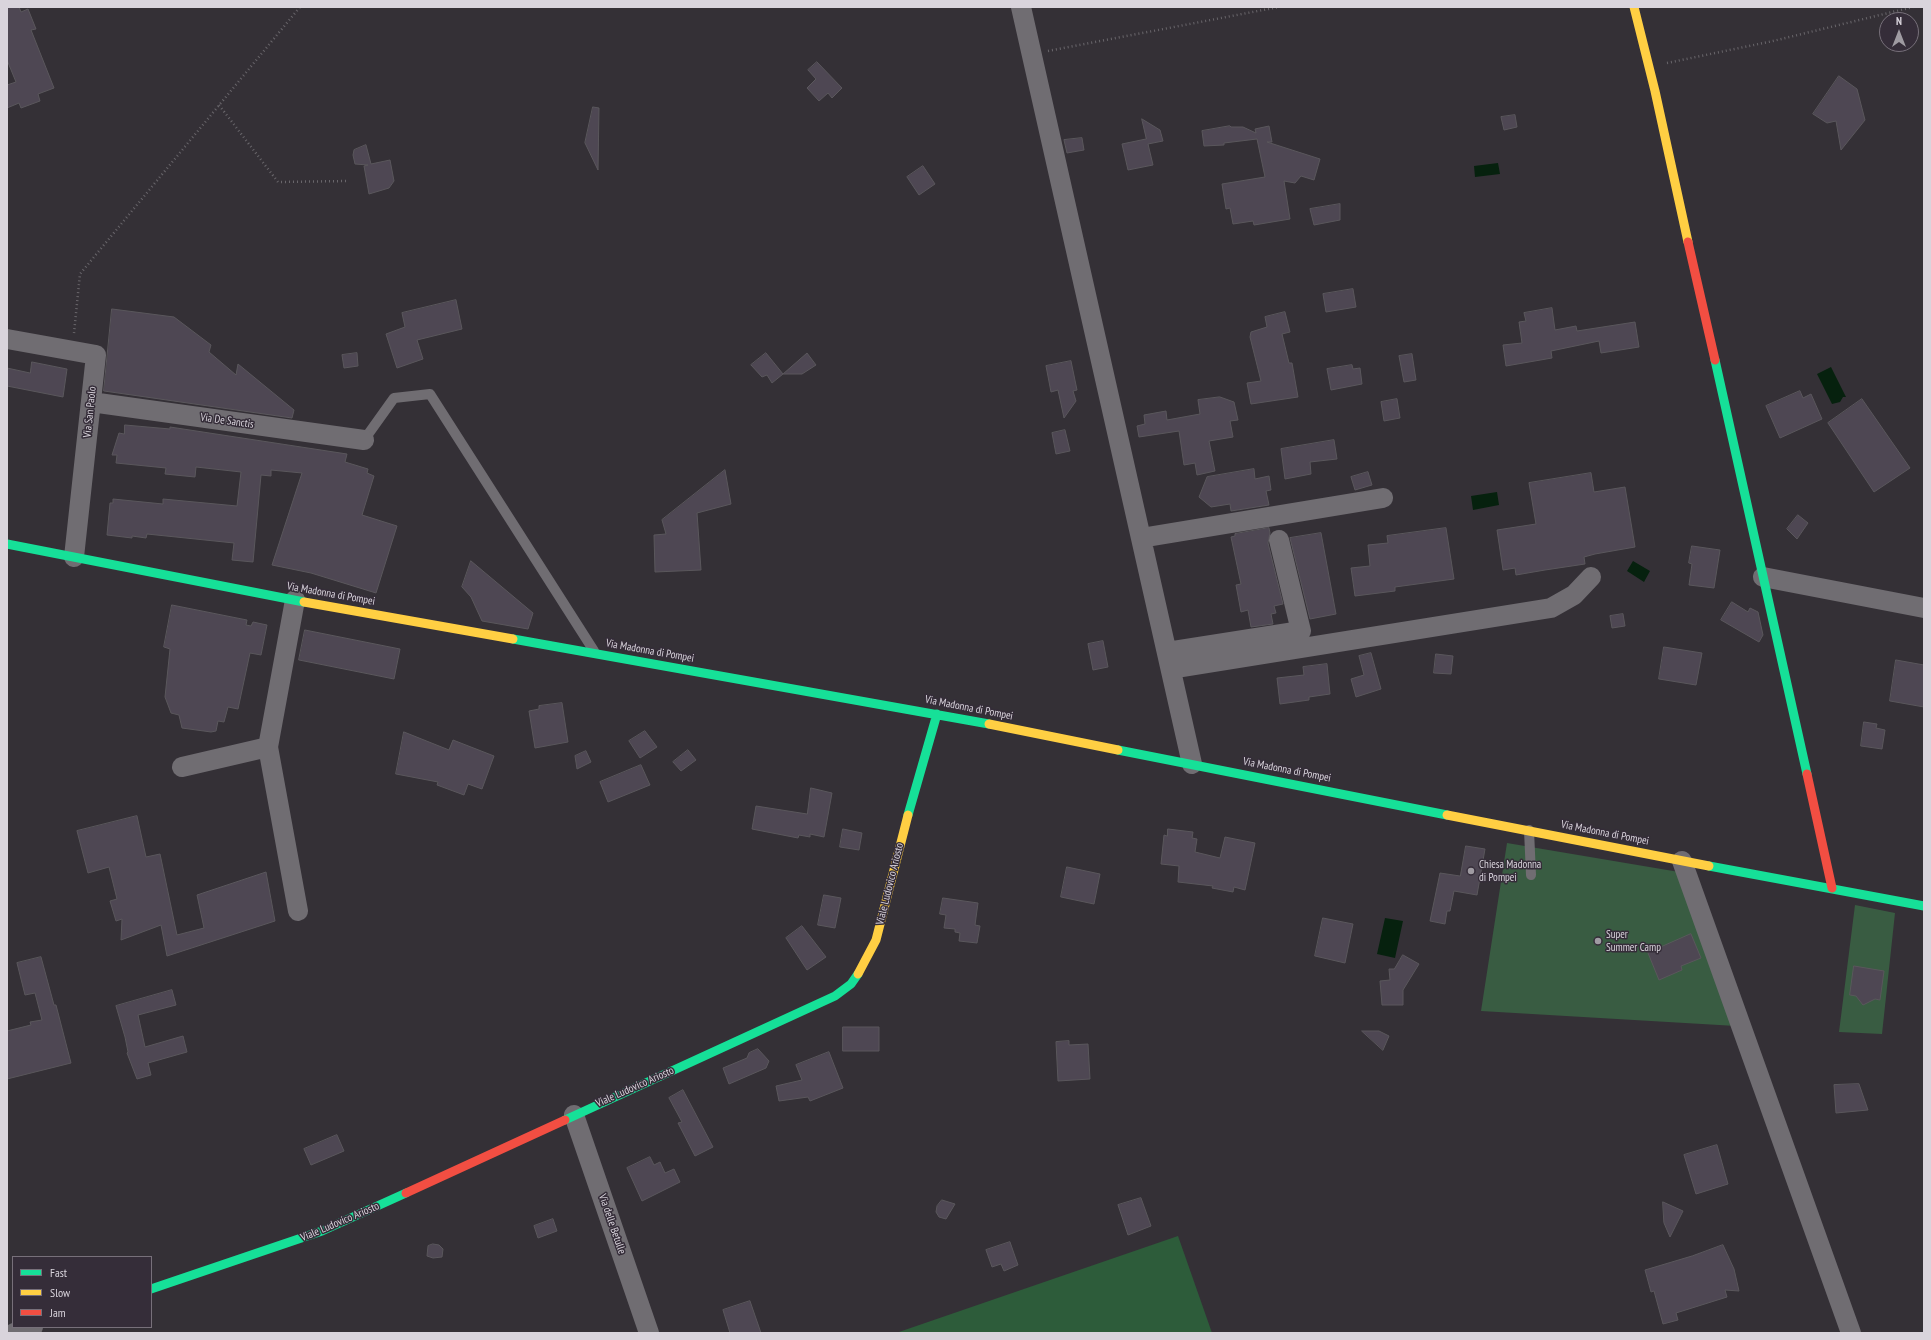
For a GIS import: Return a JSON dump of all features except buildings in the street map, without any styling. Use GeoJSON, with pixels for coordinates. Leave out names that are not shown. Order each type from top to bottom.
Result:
{"type":"FeatureCollection","features":[{"type":"Feature","properties":{"kind":"street"},"geometry":{"type":"LineString","coordinates":[[1021,7],[1192,764]]}},
{"type":"Feature","properties":{"kind":"street"},"geometry":{"type":"LineString","coordinates":[[1634,7],[1649,67],[1832,888]]}},
{"type":"Feature","properties":{"kind":"street","name":"Via San Paolo"},"geometry":{"type":"LineString","coordinates":[[7,339],[96,355],[74,557]]}},
{"type":"Feature","properties":{"kind":"street","name":"Via De Sanctis"},"geometry":{"type":"LineString","coordinates":[[91,402],[364,440]]}},
{"type":"Feature","properties":{"kind":"street"},"geometry":{"type":"LineString","coordinates":[[1141,538],[1383,498]]}},
{"type":"Feature","properties":{"kind":"street"},"geometry":{"type":"LineString","coordinates":[[1169,661],[1300,631],[1278,540]]}},
{"type":"Feature","properties":{"kind":"street","name":"Via Madonna di Pompei"},"geometry":{"type":"LineString","coordinates":[[7,544],[295,600],[937,714],[1682,861],[1924,906]]}},
{"type":"Feature","properties":{"kind":"street"},"geometry":{"type":"LineString","coordinates":[[1169,661],[1551,608],[1574,595],[1591,577]]}},
{"type":"Feature","properties":{"kind":"street"},"geometry":{"type":"LineString","coordinates":[[1763,577],[1924,608]]}},
{"type":"Feature","properties":{"kind":"street"},"geometry":{"type":"LineString","coordinates":[[295,600],[268,747],[298,911]]}},
{"type":"Feature","properties":{"kind":"street","name":"Viale Ludovico Ariosto"},"geometry":{"type":"LineString","coordinates":[[152,1289],[322,1231],[835,996],[851,984],[865,962],[876,940],[914,790],[937,714]]}},
{"type":"Feature","properties":{"kind":"street"},"geometry":{"type":"LineString","coordinates":[[182,767],[268,747]]}},
{"type":"Feature","properties":{"kind":"street"},"geometry":{"type":"LineString","coordinates":[[1682,861],[1851,1333]]}},
{"type":"Feature","properties":{"kind":"street","name":"Via delle Betulle"},"geometry":{"type":"LineString","coordinates":[[574,1115],[649,1333]]}},
{"type":"Feature","properties":{"kind":"street"},"geometry":{"type":"LineString","coordinates":[[14,1333],[30,1328]]}},
{"type":"Feature","properties":{"kind":"lane"},"geometry":{"type":"LineString","coordinates":[[364,440],[394,398],[430,394],[595,653]]}},
{"type":"Feature","properties":{"kind":"lane"},"geometry":{"type":"LineString","coordinates":[[1529,830],[1532,875]]}},
{"type":"Feature","properties":{"kind":"path"},"geometry":{"type":"LineString","coordinates":[[72,351],[80,274],[300,7]]}},
{"type":"Feature","properties":{"kind":"path"},"geometry":{"type":"LineString","coordinates":[[1032,55],[1278,7]]}},
{"type":"Feature","properties":{"kind":"path"},"geometry":{"type":"LineString","coordinates":[[1649,67],[1773,41],[1913,7]]}},
{"type":"Feature","properties":{"kind":"path"},"geometry":{"type":"LineString","coordinates":[[219,105],[278,182],[348,181]]}},
{"type":"Feature","properties":{"kind":"shaded area"},"geometry":{"type":"Polygon","coordinates":[[[1498,163],[1500,174],[1475,177],[1474,166],[1498,163]]]}},
{"type":"Feature","properties":{"kind":"shaded area"},"geometry":{"type":"Polygon","coordinates":[[[1831,367],[1846,397],[1843,397],[1840,402],[1832,404],[1817,374],[1831,367]]]}},
{"type":"Feature","properties":{"kind":"shaded area"},"geometry":{"type":"Polygon","coordinates":[[[1497,492],[1499,505],[1473,510],[1471,496],[1497,492]]]}},
{"type":"Feature","properties":{"kind":"shaded area"},"geometry":{"type":"Polygon","coordinates":[[[1633,561],[1650,571],[1644,582],[1627,571],[1633,561]]]}},
{"type":"Feature","properties":{"kind":"shaded area","name":"Super Summer Camp"},"geometry":{"type":"Polygon","coordinates":[[[1507,843],[1679,872],[1736,1026],[1481,1011],[1507,843]]]}},
{"type":"Feature","properties":{"kind":"shaded area"},"geometry":{"type":"Polygon","coordinates":[[[1855,905],[1895,913],[1882,1034],[1839,1032],[1855,905]]]}},
{"type":"Feature","properties":{"kind":"shaded area"},"geometry":{"type":"Polygon","coordinates":[[[1385,918],[1403,921],[1395,958],[1377,954],[1385,918]]]}},
{"type":"Feature","properties":{"kind":"shaded area"},"geometry":{"type":"Polygon","coordinates":[[[1178,1236],[1212,1333],[896,1333],[1178,1236]]]}},
{"type":"Feature","properties":{"kind":"traffic: fast"},"geometry":{"type":"LineString","coordinates":[[1715,360],[1807,774]]}},
{"type":"Feature","properties":{"kind":"traffic: fast"},"geometry":{"type":"LineString","coordinates":[[7,544],[304,602]]}},
{"type":"Feature","properties":{"kind":"traffic: fast"},"geometry":{"type":"LineString","coordinates":[[513,639],[989,724]]}},
{"type":"Feature","properties":{"kind":"traffic: fast"},"geometry":{"type":"LineString","coordinates":[[908,815],[937,714]]}},
{"type":"Feature","properties":{"kind":"traffic: fast"},"geometry":{"type":"LineString","coordinates":[[1118,750],[1447,815]]}},
{"type":"Feature","properties":{"kind":"traffic: fast"},"geometry":{"type":"LineString","coordinates":[[1709,866],[1924,906]]}},
{"type":"Feature","properties":{"kind":"traffic: fast"},"geometry":{"type":"LineString","coordinates":[[565,1120],[835,996],[851,984],[858,974]]}},
{"type":"Feature","properties":{"kind":"traffic: fast"},"geometry":{"type":"LineString","coordinates":[[152,1289],[322,1231],[406,1193]]}},
{"type":"Feature","properties":{"kind":"traffic: slow"},"geometry":{"type":"LineString","coordinates":[[1634,7],[1655,91],[1688,242]]}},
{"type":"Feature","properties":{"kind":"traffic: slow"},"geometry":{"type":"LineString","coordinates":[[304,602],[513,639]]}},
{"type":"Feature","properties":{"kind":"traffic: slow"},"geometry":{"type":"LineString","coordinates":[[989,724],[1118,750]]}},
{"type":"Feature","properties":{"kind":"traffic: slow"},"geometry":{"type":"LineString","coordinates":[[858,974],[876,940],[908,815]]}},
{"type":"Feature","properties":{"kind":"traffic: slow"},"geometry":{"type":"LineString","coordinates":[[1447,815],[1709,866]]}},
{"type":"Feature","properties":{"kind":"traffic: jam"},"geometry":{"type":"LineString","coordinates":[[1688,242],[1715,360]]}},
{"type":"Feature","properties":{"kind":"traffic: jam"},"geometry":{"type":"LineString","coordinates":[[1807,774],[1832,888]]}},
{"type":"Feature","properties":{"kind":"traffic: jam"},"geometry":{"type":"LineString","coordinates":[[406,1193],[565,1120]]}},
{"type":"Feature","properties":{"kind":"place","name":"Chiesa Madonna di Pompei"},"geometry":{"type":"Point","coordinates":[1471,871]}},
{"type":"Feature","properties":{"kind":"place","name":"Super Summer Camp"},"geometry":{"type":"Point","coordinates":[1598,941]}}]}
